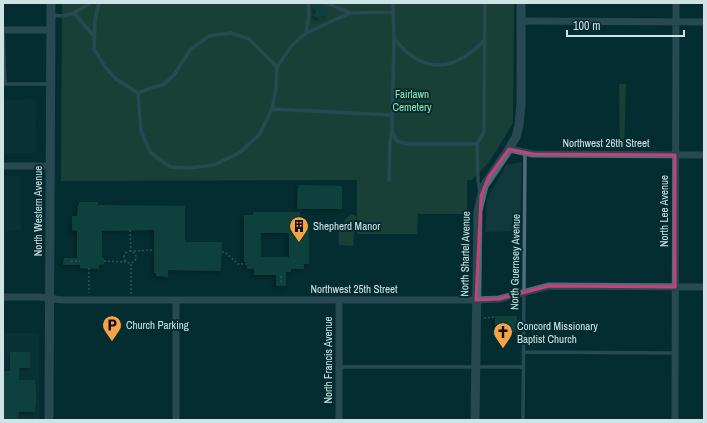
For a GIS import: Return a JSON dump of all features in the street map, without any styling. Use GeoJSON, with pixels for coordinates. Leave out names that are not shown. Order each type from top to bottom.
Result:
{"type":"FeatureCollection","features":[{"type":"Feature","properties":{"kind":"street","name":"North Western Avenue"},"geometry":{"type":"LineString","coordinates":[[49,420],[51,3]]}},
{"type":"Feature","properties":{"kind":"street","name":"North Shartel Avenue"},"geometry":{"type":"LineString","coordinates":[[476,420],[477,223],[481,196],[488,178],[516,136],[520,118],[522,3]]}},
{"type":"Feature","properties":{"kind":"street","name":"North Lee Avenue"},"geometry":{"type":"LineString","coordinates":[[675,420],[676,3]]}},
{"type":"Feature","properties":{"kind":"street"},"geometry":{"type":"LineString","coordinates":[[521,21],[704,22]]}},
{"type":"Feature","properties":{"kind":"street"},"geometry":{"type":"LineString","coordinates":[[3,30],[51,30]]}},
{"type":"Feature","properties":{"kind":"street","name":"Northwest 26th Street"},"geometry":{"type":"LineString","coordinates":[[508,149],[533,154],[704,155]]}},
{"type":"Feature","properties":{"kind":"street"},"geometry":{"type":"LineString","coordinates":[[3,166],[50,166]]}},
{"type":"Feature","properties":{"kind":"street","name":"Northwest 25th Street"},"geometry":{"type":"LineString","coordinates":[[3,297],[40,297],[59,300],[476,300],[499,299],[549,286],[704,287]]}},
{"type":"Feature","properties":{"kind":"street"},"geometry":{"type":"LineString","coordinates":[[176,300],[176,420]]}},
{"type":"Feature","properties":{"kind":"street","name":"North Francis Avenue"},"geometry":{"type":"LineString","coordinates":[[339,300],[339,420]]}},
{"type":"Feature","properties":{"kind":"lane"},"geometry":{"type":"LineString","coordinates":[[51,15],[62,16],[74,13],[90,3]]}},
{"type":"Feature","properties":{"kind":"lane"},"geometry":{"type":"LineString","coordinates":[[99,3],[95,20],[94,49],[105,67],[116,79],[138,93]]}},
{"type":"Feature","properties":{"kind":"lane"},"geometry":{"type":"LineString","coordinates":[[306,33],[309,14],[308,3]]}},
{"type":"Feature","properties":{"kind":"lane"},"geometry":{"type":"LineString","coordinates":[[327,3],[350,12],[393,12]]}},
{"type":"Feature","properties":{"kind":"lane"},"geometry":{"type":"LineString","coordinates":[[389,180],[390,142],[392,131],[391,115],[394,39],[393,3]]}},
{"type":"Feature","properties":{"kind":"lane"},"geometry":{"type":"LineString","coordinates":[[481,196],[478,180],[477,144],[484,132],[485,3]]}},
{"type":"Feature","properties":{"kind":"lane"},"geometry":{"type":"LineString","coordinates":[[138,93],[141,131],[150,152],[170,167],[188,168],[214,165],[240,153],[259,135],[272,109],[278,67],[292,45],[306,33],[350,12]]}},
{"type":"Feature","properties":{"kind":"lane"},"geometry":{"type":"LineString","coordinates":[[74,13],[94,36]]}},
{"type":"Feature","properties":{"kind":"lane"},"geometry":{"type":"LineString","coordinates":[[3,30],[5,84],[51,84]]}},
{"type":"Feature","properties":{"kind":"lane"},"geometry":{"type":"LineString","coordinates":[[138,93],[163,85],[174,75],[190,50],[209,36],[231,33],[249,38],[278,67]]}},
{"type":"Feature","properties":{"kind":"lane"},"geometry":{"type":"LineString","coordinates":[[394,39],[409,54],[421,61],[427,64],[440,65],[458,62],[472,53],[485,40]]}},
{"type":"Feature","properties":{"kind":"lane"},"geometry":{"type":"LineString","coordinates":[[272,109],[391,115]]}},
{"type":"Feature","properties":{"kind":"lane"},"geometry":{"type":"LineString","coordinates":[[392,131],[397,141],[407,144],[477,144]]}},
{"type":"Feature","properties":{"kind":"lane","name":"North Guernsey Avenue"},"geometry":{"type":"LineString","coordinates":[[523,420],[525,152]]}},
{"type":"Feature","properties":{"kind":"lane"},"geometry":{"type":"LineString","coordinates":[[523,352],[675,353]]}},
{"type":"Feature","properties":{"kind":"lane"},"geometry":{"type":"LineString","coordinates":[[338,367],[523,367]]}},
{"type":"Feature","properties":{"kind":"path"},"geometry":{"type":"LineString","coordinates":[[130,230],[131,251]]}},
{"type":"Feature","properties":{"kind":"path"},"geometry":{"type":"LineString","coordinates":[[127,262],[124,255],[127,252],[154,250]]}},
{"type":"Feature","properties":{"kind":"path"},"geometry":{"type":"LineString","coordinates":[[104,261],[134,262],[137,258],[136,254],[131,251]]}},
{"type":"Feature","properties":{"kind":"path"},"geometry":{"type":"LineString","coordinates":[[222,252],[225,252],[238,264],[247,264]]}},
{"type":"Feature","properties":{"kind":"path"},"geometry":{"type":"LineString","coordinates":[[71,260],[80,261]]}},
{"type":"Feature","properties":{"kind":"path"},"geometry":{"type":"LineString","coordinates":[[131,263],[132,300]]}},
{"type":"Feature","properties":{"kind":"path"},"geometry":{"type":"LineString","coordinates":[[89,268],[89,300]]}},
{"type":"Feature","properties":{"kind":"path"},"geometry":{"type":"LineString","coordinates":[[281,275],[281,282]]}},
{"type":"Feature","properties":{"kind":"path"},"geometry":{"type":"LineString","coordinates":[[484,324],[484,317],[495,317]]}},
{"type":"Feature","properties":{"kind":"highlighted area"},"geometry":{"type":"Polygon","coordinates":[[[509,149],[533,154],[675,155],[675,287],[549,286],[499,299],[476,300],[481,196],[488,178],[509,149]]]}},
{"type":"Feature","properties":{"kind":"shaded area"},"geometry":{"type":"Polygon","coordinates":[[[36,99],[35,153],[3,153],[3,100],[36,99]]]}},
{"type":"Feature","properties":{"kind":"shaded area"},"geometry":{"type":"Polygon","coordinates":[[[522,162],[520,231],[485,232],[487,199],[506,165],[522,162]]]}},
{"type":"Feature","properties":{"kind":"shaded area"},"geometry":{"type":"Polygon","coordinates":[[[3,176],[21,176],[21,230],[6,231],[5,289],[3,289],[3,176]]]}},
{"type":"Feature","properties":{"kind":"shaded area"},"geometry":{"type":"Polygon","coordinates":[[[3,333],[39,333],[39,420],[18,420],[19,371],[3,371],[3,333]]]}},
{"type":"Feature","properties":{"kind":"green space","name":"Fairlawn Cemetery"},"geometry":{"type":"Polygon","coordinates":[[[62,3],[514,3],[513,123],[489,162],[472,180],[467,180],[467,214],[418,214],[417,234],[357,234],[357,180],[61,181],[62,3]]]}},
{"type":"Feature","properties":{"kind":"green space"},"geometry":{"type":"Polygon","coordinates":[[[619,84],[626,84],[624,149],[620,149],[619,84]]]}},
{"type":"Feature","properties":{"kind":"green space"},"geometry":{"type":"Polygon","coordinates":[[[351,214],[356,216],[353,246],[339,245],[340,228],[351,214]]]}},
{"type":"Feature","properties":{"kind":"building"},"geometry":{"type":"Polygon","coordinates":[[[321,3],[323,8],[327,8],[327,16],[323,16],[320,20],[313,15],[316,12],[313,7],[321,3]]]}},
{"type":"Feature","properties":{"kind":"building"},"geometry":{"type":"Polygon","coordinates":[[[298,185],[342,186],[342,209],[297,209],[298,185]]]}},
{"type":"Feature","properties":{"kind":"building"},"geometry":{"type":"Polygon","coordinates":[[[79,202],[98,202],[98,205],[185,206],[185,242],[222,242],[221,271],[168,270],[168,277],[156,276],[156,273],[154,273],[154,230],[102,231],[102,258],[104,258],[104,264],[99,265],[99,269],[80,268],[80,265],[63,265],[64,258],[77,258],[77,231],[72,230],[72,216],[77,216],[79,202]]]}},
{"type":"Feature","properties":{"kind":"building","name":"Shepherd Manor"},"geometry":{"type":"Polygon","coordinates":[[[253,212],[300,212],[300,223],[309,223],[309,264],[304,264],[304,269],[291,269],[291,272],[286,272],[286,286],[276,286],[276,275],[254,275],[254,269],[247,269],[247,262],[244,262],[244,215],[253,215],[253,212]],[[261,233],[261,257],[289,257],[289,233],[261,233]]]}},
{"type":"Feature","properties":{"kind":"building","name":"Concord Missionary Baptist Church"},"geometry":{"type":"Polygon","coordinates":[[[495,316],[517,316],[516,332],[495,332],[495,316]]]}},
{"type":"Feature","properties":{"kind":"building"},"geometry":{"type":"Polygon","coordinates":[[[10,352],[30,352],[30,368],[19,368],[19,380],[35,380],[36,385],[35,412],[19,412],[18,420],[3,420],[3,371],[10,371],[10,352]]]}},
{"type":"Feature","properties":{"kind":"place","name":"Shepherd Manor"},"geometry":{"type":"Point","coordinates":[299,243]}},
{"type":"Feature","properties":{"kind":"place","name":"Church Parking"},"geometry":{"type":"Point","coordinates":[112,342]}},
{"type":"Feature","properties":{"kind":"place","name":"Concord Missionary Baptist Church"},"geometry":{"type":"Point","coordinates":[503,349]}}]}
